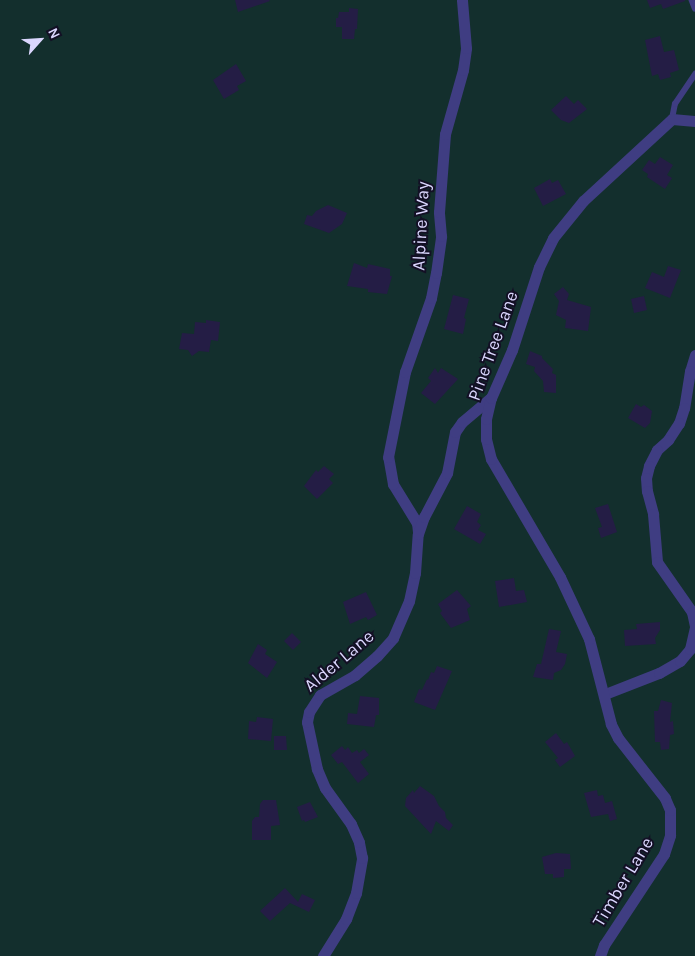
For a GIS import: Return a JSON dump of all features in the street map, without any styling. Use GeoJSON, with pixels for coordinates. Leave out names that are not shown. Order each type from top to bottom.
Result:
{"type":"FeatureCollection","features":[{"type":"Feature","properties":{"kind":"street","name":"Alpine Way"},"geometry":{"type":"LineString","coordinates":[[418,534],[416,522],[393,484],[388,457],[406,372],[431,298],[436,273],[441,236],[439,212],[445,134],[463,70],[466,48],[462,0]]}},
{"type":"Feature","properties":{"kind":"street"},"geometry":{"type":"LineString","coordinates":[[672,119],[695,121]]}},
{"type":"Feature","properties":{"kind":"street","name":"Pine Tree Lane"},"geometry":{"type":"LineString","coordinates":[[605,694],[589,639],[560,577],[491,459],[486,432],[491,398],[512,350],[539,267],[553,238],[583,201],[672,119]]}},
{"type":"Feature","properties":{"kind":"street"},"geometry":{"type":"LineString","coordinates":[[605,694],[659,673],[680,660],[690,649],[695,627],[692,612],[657,562],[653,514],[646,478],[649,466],[657,450],[668,440],[679,422],[684,408],[695,355]]}},
{"type":"Feature","properties":{"kind":"street","name":"Alder Lane"},"geometry":{"type":"LineString","coordinates":[[323,956],[346,919],[356,893],[362,858],[359,842],[351,824],[325,788],[317,769],[308,722],[309,712],[320,695],[355,675],[377,656],[393,638],[409,602],[415,572],[418,534],[424,517],[447,473],[455,432],[462,422],[491,398]]}},
{"type":"Feature","properties":{"kind":"street","name":"Timber Lane"},"geometry":{"type":"LineString","coordinates":[[600,956],[604,945],[664,854],[672,822],[665,798],[618,738],[611,724],[605,694]]}},
{"type":"Feature","properties":{"kind":"lane"},"geometry":{"type":"LineString","coordinates":[[692,0],[695,8]]}},
{"type":"Feature","properties":{"kind":"lane"},"geometry":{"type":"LineString","coordinates":[[672,119],[675,104],[695,74]]}},
{"type":"Feature","properties":{"kind":"green space"},"geometry":{"type":"Polygon","coordinates":[[[0,0],[695,0],[695,956],[0,956],[0,0]]]}},
{"type":"Feature","properties":{"kind":"building"},"geometry":{"type":"Polygon","coordinates":[[[235,0],[269,0],[270,1],[238,12],[235,0]]]}},
{"type":"Feature","properties":{"kind":"building"},"geometry":{"type":"Polygon","coordinates":[[[647,0],[685,1],[663,9],[661,4],[650,8],[647,0]]]}},
{"type":"Feature","properties":{"kind":"building"},"geometry":{"type":"Polygon","coordinates":[[[349,8],[358,9],[357,29],[355,29],[354,39],[342,39],[342,27],[336,27],[336,18],[338,18],[339,12],[349,12],[349,8]]]}},
{"type":"Feature","properties":{"kind":"building"},"geometry":{"type":"Polygon","coordinates":[[[660,36],[664,52],[674,50],[679,70],[670,73],[671,77],[660,80],[658,74],[652,76],[645,40],[660,36]]]}},
{"type":"Feature","properties":{"kind":"building"},"geometry":{"type":"Polygon","coordinates":[[[236,64],[246,81],[237,86],[239,90],[224,99],[213,80],[236,64]]]}},
{"type":"Feature","properties":{"kind":"building"},"geometry":{"type":"Polygon","coordinates":[[[566,96],[574,104],[578,100],[587,109],[569,123],[561,120],[551,110],[566,96]]]}},
{"type":"Feature","properties":{"kind":"building"},"geometry":{"type":"Polygon","coordinates":[[[660,157],[673,165],[667,175],[672,178],[665,189],[647,177],[648,174],[642,170],[649,160],[655,164],[660,157]]]}},
{"type":"Feature","properties":{"kind":"building"},"geometry":{"type":"Polygon","coordinates":[[[550,179],[552,183],[558,180],[566,194],[543,206],[534,188],[550,179]]]}},
{"type":"Feature","properties":{"kind":"building"},"geometry":{"type":"Polygon","coordinates":[[[328,205],[347,213],[342,224],[329,233],[304,224],[307,215],[312,216],[316,211],[328,205]]]}},
{"type":"Feature","properties":{"kind":"building"},"geometry":{"type":"Polygon","coordinates":[[[354,263],[367,268],[368,264],[390,269],[390,276],[392,276],[387,294],[368,292],[368,289],[347,286],[354,263]]]}},
{"type":"Feature","properties":{"kind":"building"},"geometry":{"type":"Polygon","coordinates":[[[668,266],[681,270],[670,298],[645,288],[652,272],[664,277],[668,266]]]}},
{"type":"Feature","properties":{"kind":"building"},"geometry":{"type":"Polygon","coordinates":[[[563,287],[569,294],[567,300],[591,307],[588,331],[565,328],[566,320],[556,315],[559,301],[554,294],[563,287]]]}},
{"type":"Feature","properties":{"kind":"building"},"geometry":{"type":"Polygon","coordinates":[[[453,295],[469,299],[464,318],[466,319],[463,334],[444,329],[453,295]]]}},
{"type":"Feature","properties":{"kind":"building"},"geometry":{"type":"Polygon","coordinates":[[[644,296],[647,310],[634,313],[631,299],[644,296]]]}},
{"type":"Feature","properties":{"kind":"building"},"geometry":{"type":"Polygon","coordinates":[[[206,320],[220,322],[218,341],[211,340],[209,352],[199,351],[192,356],[188,350],[179,349],[182,333],[194,334],[195,322],[206,323],[206,320]]]}},
{"type":"Feature","properties":{"kind":"building"},"geometry":{"type":"Polygon","coordinates":[[[530,351],[542,356],[553,369],[552,373],[556,375],[556,393],[544,392],[543,381],[534,371],[535,367],[526,364],[530,351]]]}},
{"type":"Feature","properties":{"kind":"building"},"geometry":{"type":"Polygon","coordinates":[[[435,368],[438,373],[441,368],[458,379],[435,404],[421,393],[431,381],[428,378],[435,368]]]}},
{"type":"Feature","properties":{"kind":"building"},"geometry":{"type":"Polygon","coordinates":[[[636,404],[641,407],[644,405],[652,411],[650,423],[645,428],[628,418],[636,404]]]}},
{"type":"Feature","properties":{"kind":"building"},"geometry":{"type":"Polygon","coordinates":[[[324,466],[334,474],[329,479],[333,483],[317,499],[304,486],[316,470],[318,472],[324,466]]]}},
{"type":"Feature","properties":{"kind":"building"},"geometry":{"type":"Polygon","coordinates":[[[608,504],[617,532],[601,538],[598,528],[602,527],[595,508],[608,504]]]}},
{"type":"Feature","properties":{"kind":"building"},"geometry":{"type":"Polygon","coordinates":[[[467,506],[481,514],[477,522],[481,525],[478,530],[486,534],[480,544],[454,529],[467,506]]]}},
{"type":"Feature","properties":{"kind":"building"},"geometry":{"type":"Polygon","coordinates":[[[514,578],[516,591],[524,590],[527,602],[499,607],[495,581],[514,578]]]}},
{"type":"Feature","properties":{"kind":"building"},"geometry":{"type":"Polygon","coordinates":[[[457,590],[471,606],[467,609],[470,620],[451,628],[440,613],[442,611],[438,604],[457,590]]]}},
{"type":"Feature","properties":{"kind":"building"},"geometry":{"type":"Polygon","coordinates":[[[366,592],[377,615],[368,620],[366,617],[350,624],[343,602],[366,592]]]}},
{"type":"Feature","properties":{"kind":"building"},"geometry":{"type":"Polygon","coordinates":[[[660,622],[660,630],[655,638],[656,644],[625,646],[624,630],[637,629],[636,624],[660,622]]]}},
{"type":"Feature","properties":{"kind":"building"},"geometry":{"type":"Polygon","coordinates":[[[549,629],[561,631],[556,652],[567,654],[565,664],[561,670],[554,673],[553,680],[533,677],[537,664],[541,664],[549,629]]]}},
{"type":"Feature","properties":{"kind":"building"},"geometry":{"type":"Polygon","coordinates":[[[292,633],[301,642],[293,650],[284,641],[292,633]]]}},
{"type":"Feature","properties":{"kind":"building"},"geometry":{"type":"Polygon","coordinates":[[[258,644],[267,650],[265,654],[277,662],[267,678],[248,663],[258,644]]]}},
{"type":"Feature","properties":{"kind":"building"},"geometry":{"type":"Polygon","coordinates":[[[437,666],[452,671],[435,710],[414,702],[419,689],[422,690],[431,672],[434,673],[437,666]]]}},
{"type":"Feature","properties":{"kind":"building"},"geometry":{"type":"Polygon","coordinates":[[[360,696],[379,698],[379,715],[376,715],[374,727],[347,724],[348,713],[357,714],[360,696]]]}},
{"type":"Feature","properties":{"kind":"building"},"geometry":{"type":"Polygon","coordinates":[[[661,700],[672,703],[670,722],[673,721],[674,734],[670,735],[669,749],[661,750],[660,742],[655,742],[654,711],[658,711],[661,700]]]}},
{"type":"Feature","properties":{"kind":"building"},"geometry":{"type":"Polygon","coordinates":[[[257,717],[273,719],[271,741],[248,739],[249,721],[256,722],[257,717]]]}},
{"type":"Feature","properties":{"kind":"building"},"geometry":{"type":"Polygon","coordinates":[[[556,733],[564,744],[567,742],[575,756],[560,767],[555,760],[558,758],[545,742],[556,733]]]}},
{"type":"Feature","properties":{"kind":"building"},"geometry":{"type":"Polygon","coordinates":[[[274,736],[286,736],[287,750],[274,750],[274,736]]]}},
{"type":"Feature","properties":{"kind":"building"},"geometry":{"type":"Polygon","coordinates":[[[342,746],[345,750],[348,747],[352,753],[357,750],[359,753],[364,749],[369,755],[360,762],[369,774],[358,783],[342,762],[338,764],[331,755],[342,746]]]}},
{"type":"Feature","properties":{"kind":"building"},"geometry":{"type":"Polygon","coordinates":[[[420,786],[434,796],[439,806],[445,812],[446,818],[453,825],[449,831],[436,821],[431,834],[405,806],[406,798],[413,790],[414,793],[420,786]]]}},
{"type":"Feature","properties":{"kind":"building"},"geometry":{"type":"Polygon","coordinates":[[[597,790],[598,796],[603,795],[605,803],[612,801],[617,819],[610,821],[608,814],[591,817],[584,793],[597,790]]]}},
{"type":"Feature","properties":{"kind":"building"},"geometry":{"type":"Polygon","coordinates":[[[263,800],[276,800],[280,825],[271,826],[271,840],[252,840],[252,821],[255,817],[259,817],[260,804],[263,800]]]}},
{"type":"Feature","properties":{"kind":"building"},"geometry":{"type":"Polygon","coordinates":[[[310,802],[318,817],[305,822],[304,820],[302,821],[297,807],[310,802]]]}},
{"type":"Feature","properties":{"kind":"building"},"geometry":{"type":"Polygon","coordinates":[[[556,853],[570,854],[571,869],[564,869],[564,877],[553,878],[553,874],[545,874],[542,857],[556,853]]]}},
{"type":"Feature","properties":{"kind":"building"},"geometry":{"type":"Polygon","coordinates":[[[285,888],[298,902],[302,894],[315,900],[309,912],[290,903],[270,921],[260,911],[285,888]]]}}]}
